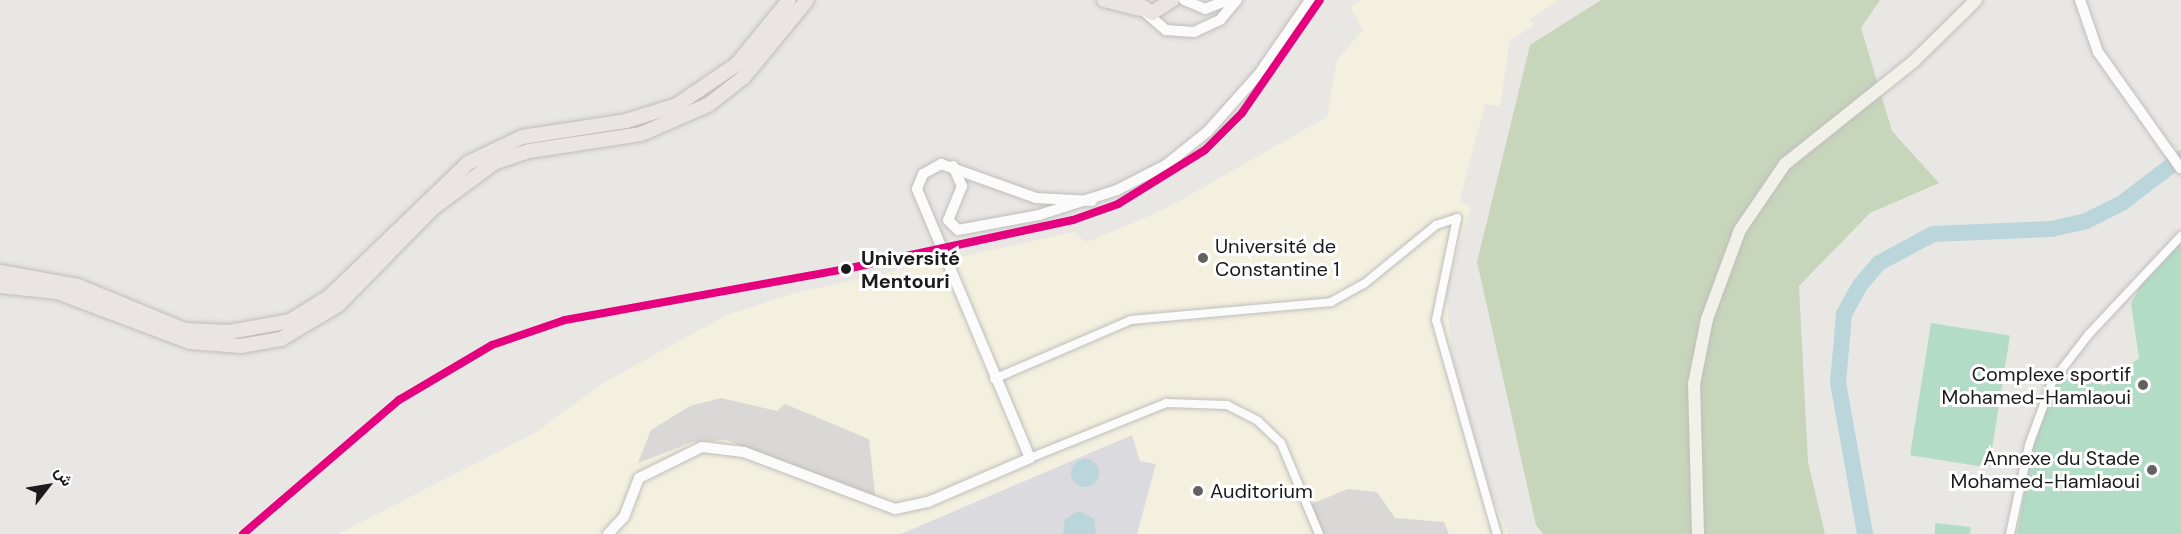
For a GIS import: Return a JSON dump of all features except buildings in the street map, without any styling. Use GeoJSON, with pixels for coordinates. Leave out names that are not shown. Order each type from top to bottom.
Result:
{"type":"FeatureCollection","features":[{"type":"Feature","properties":{"kind":"highway"},"geometry":{"type":"LineString","coordinates":[[0,272],[78,286],[185,330],[229,332],[290,321],[330,296],[468,163],[522,137],[626,121],[677,105],[737,64],[789,0]]}},
{"type":"Feature","properties":{"kind":"highway"},"geometry":{"type":"LineString","coordinates":[[0,286],[57,292],[190,342],[241,346],[281,339],[338,305],[433,208],[494,163],[529,151],[641,134],[708,105],[744,77],[807,0]]}},
{"type":"Feature","properties":{"kind":"highway"},"geometry":{"type":"LineString","coordinates":[[1104,0],[1159,12],[1172,0]]}},
{"type":"Feature","properties":{"kind":"main road"},"geometry":{"type":"LineString","coordinates":[[1698,534],[1694,384],[1707,319],[1740,230],[1785,164],[1913,62],[1976,0]]}},
{"type":"Feature","properties":{"kind":"street"},"geometry":{"type":"LineString","coordinates":[[1184,0],[1214,9],[1229,0]]}},
{"type":"Feature","properties":{"kind":"street"},"geometry":{"type":"LineString","coordinates":[[1139,7],[1166,30],[1194,32],[1216,22],[1237,0]]}},
{"type":"Feature","properties":{"kind":"street"},"geometry":{"type":"LineString","coordinates":[[953,166],[962,186],[948,220],[958,230],[1092,201],[1166,165],[1208,131],[1259,74],[1310,0]]}},
{"type":"Feature","properties":{"kind":"street"},"geometry":{"type":"LineString","coordinates":[[2080,0],[2098,52],[2181,169]]}},
{"type":"Feature","properties":{"kind":"street"},"geometry":{"type":"LineString","coordinates":[[1030,458],[917,198],[926,171],[953,166],[1036,198],[1092,201]]}},
{"type":"Feature","properties":{"kind":"street"},"geometry":{"type":"LineString","coordinates":[[994,379],[1131,320],[1331,302],[1364,284],[1436,225],[1457,218],[1436,320],[1497,534]]}},
{"type":"Feature","properties":{"kind":"street"},"geometry":{"type":"LineString","coordinates":[[2010,534],[2029,444],[2052,382],[2088,335],[2181,236]]}},
{"type":"Feature","properties":{"kind":"street"},"geometry":{"type":"LineString","coordinates":[[608,534],[624,517],[639,478],[702,447],[744,452],[895,509],[928,502],[1166,402],[1227,405],[1258,421],[1281,443],[1319,534]]}},
{"type":"Feature","properties":{"kind":"shaded area","name":"Université de Constantine 1"},"geometry":{"type":"Polygon","coordinates":[[[1361,0],[1558,0],[1530,19],[1534,26],[1510,40],[1500,106],[1485,104],[1459,202],[1471,206],[1446,289],[1452,358],[1485,482],[1509,534],[338,534],[535,433],[600,385],[725,316],[795,293],[1074,232],[1085,242],[1165,209],[1327,117],[1337,60],[1363,30],[1350,8],[1361,0]]]}},
{"type":"Feature","properties":{"kind":"shaded area"},"geometry":{"type":"Polygon","coordinates":[[[721,398],[777,411],[785,404],[869,439],[876,503],[727,440],[693,442],[638,463],[651,430],[690,406],[721,398]]]}},
{"type":"Feature","properties":{"kind":"shaded area"},"geometry":{"type":"Polygon","coordinates":[[[1132,435],[1140,461],[1156,464],[1137,534],[901,534],[1132,435]]]}},
{"type":"Feature","properties":{"kind":"shaded area"},"geometry":{"type":"Polygon","coordinates":[[[1348,489],[1377,492],[1395,518],[1444,522],[1449,534],[1321,534],[1309,505],[1348,489]]]}},
{"type":"Feature","properties":{"kind":"green space"},"geometry":{"type":"Polygon","coordinates":[[[1601,0],[1880,0],[1861,28],[1892,131],[1939,183],[1870,213],[1799,286],[1808,462],[1825,534],[1543,534],[1536,525],[1477,262],[1530,45],[1601,0]]]}},
{"type":"Feature","properties":{"kind":"green space","name":"Complexe sportif Mohamed-Hamlaoui"},"geometry":{"type":"Polygon","coordinates":[[[2181,237],[2181,534],[2017,534],[2036,428],[2053,384],[2066,372],[2083,372],[2104,386],[2139,358],[2131,304],[2145,277],[2181,237]]]}},
{"type":"Feature","properties":{"kind":"green space"},"geometry":{"type":"Polygon","coordinates":[[[1931,323],[2010,336],[1989,468],[1910,455],[1931,323]]]}},
{"type":"Feature","properties":{"kind":"green space"},"geometry":{"type":"Polygon","coordinates":[[[1935,523],[1971,527],[1970,534],[1935,534],[1935,523]]]}},
{"type":"Feature","properties":{"kind":"water"},"geometry":{"type":"Polygon","coordinates":[[[1085,459],[1095,463],[1099,473],[1095,483],[1085,487],[1075,483],[1071,473],[1075,463],[1085,459]]]}},
{"type":"Feature","properties":{"kind":"water"},"geometry":{"type":"Polygon","coordinates":[[[1079,511],[1094,519],[1096,534],[1063,534],[1065,519],[1079,511]]]}},
{"type":"Feature","properties":{"kind":"waterway"},"geometry":{"type":"LineString","coordinates":[[1865,534],[1838,383],[1844,314],[1860,285],[1879,263],[1933,234],[2052,229],[2086,221],[2122,203],[2181,158]]}},
{"type":"Feature","properties":{"kind":"transit line"},"geometry":{"type":"LineString","coordinates":[[243,534],[399,400],[492,345],[565,320],[846,269],[1073,220],[1118,204],[1205,150],[1242,113],[1320,0]]}},
{"type":"Feature","properties":{"kind":"place","name":"Université de Constantine 1"},"geometry":{"type":"Point","coordinates":[1203,258]}},
{"type":"Feature","properties":{"kind":"place","name":"Université Mentouri"},"geometry":{"type":"Point","coordinates":[846,269]}},
{"type":"Feature","properties":{"kind":"place","name":"Complexe sportif Mohamed-Hamlaoui"},"geometry":{"type":"Point","coordinates":[2143,385]}},
{"type":"Feature","properties":{"kind":"place","name":"Annexe du Stade Mohamed-Hamlaoui"},"geometry":{"type":"Point","coordinates":[2152,470]}},
{"type":"Feature","properties":{"kind":"place","name":"Auditorium"},"geometry":{"type":"Point","coordinates":[1198,491]}}]}
